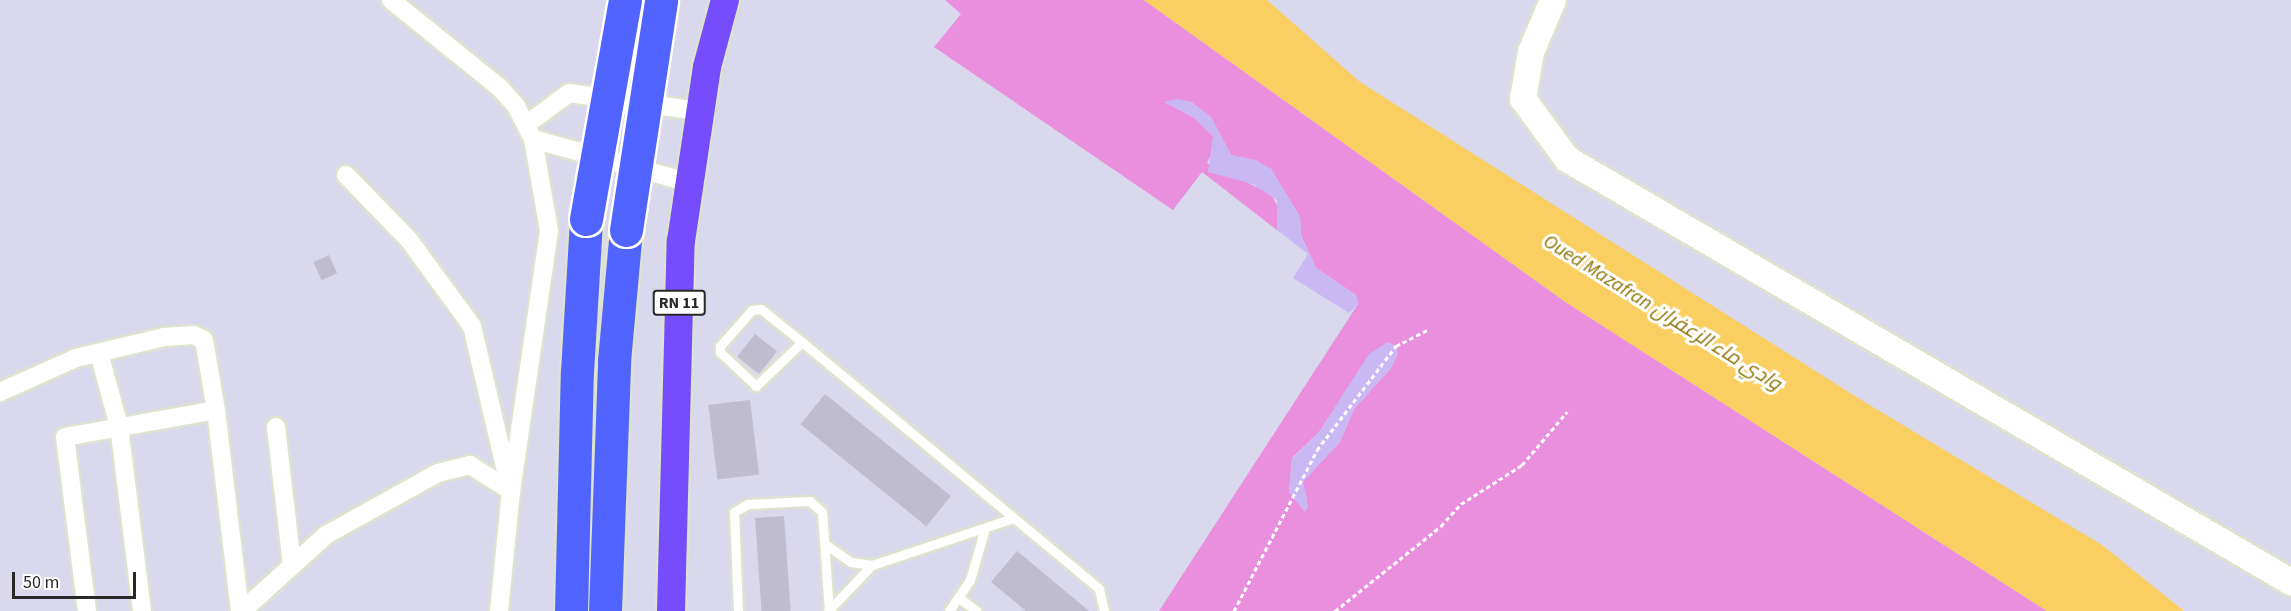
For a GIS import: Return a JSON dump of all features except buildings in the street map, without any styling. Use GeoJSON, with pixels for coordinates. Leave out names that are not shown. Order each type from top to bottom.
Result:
{"type":"FeatureCollection","features":[{"type":"Feature","properties":{"kind":"highway"},"geometry":{"type":"LineString","coordinates":[[571,611],[577,372],[586,219],[625,0]]}},
{"type":"Feature","properties":{"kind":"highway"},"geometry":{"type":"LineString","coordinates":[[605,611],[614,361],[626,230],[661,0]]}},
{"type":"Feature","properties":{"kind":"main road","name":"RN 11"},"geometry":{"type":"LineString","coordinates":[[671,611],[687,182],[699,111],[725,0]]}},
{"type":"Feature","properties":{"kind":"street"},"geometry":{"type":"LineString","coordinates":[[391,0],[499,87],[530,132],[549,231],[511,491],[499,611]]}},
{"type":"Feature","properties":{"kind":"street"},"geometry":{"type":"LineString","coordinates":[[1553,0],[1531,52],[1523,99],[1567,159],[2291,582]]}},
{"type":"Feature","properties":{"kind":"street"},"geometry":{"type":"LineString","coordinates":[[530,132],[568,93],[699,111]]}},
{"type":"Feature","properties":{"kind":"street"},"geometry":{"type":"LineString","coordinates":[[530,132],[687,182]]}},
{"type":"Feature","properties":{"kind":"street"},"geometry":{"type":"LineString","coordinates":[[346,175],[409,240],[472,326],[511,491]]}},
{"type":"Feature","properties":{"kind":"street"},"geometry":{"type":"LineString","coordinates":[[0,392],[99,352],[194,335],[204,340],[216,411],[241,611]]}},
{"type":"Feature","properties":{"kind":"street"},"geometry":{"type":"LineString","coordinates":[[99,352],[119,426],[142,611]]}},
{"type":"Feature","properties":{"kind":"street"},"geometry":{"type":"LineString","coordinates":[[87,611],[65,436],[216,411]]}},
{"type":"Feature","properties":{"kind":"street"},"geometry":{"type":"LineString","coordinates":[[276,427],[292,565]]}},
{"type":"Feature","properties":{"kind":"street"},"geometry":{"type":"LineString","coordinates":[[241,611],[326,535],[438,473],[470,465],[511,491]]}},
{"type":"Feature","properties":{"kind":"lane"},"geometry":{"type":"LineString","coordinates":[[802,342],[756,386],[720,352],[720,346],[755,309],[802,342],[1100,590],[1104,611]]}},
{"type":"Feature","properties":{"kind":"lane"},"geometry":{"type":"LineString","coordinates":[[738,611],[732,518],[737,508],[814,502],[822,512],[829,611]]}},
{"type":"Feature","properties":{"kind":"lane"},"geometry":{"type":"LineString","coordinates":[[825,544],[851,562],[872,565],[1013,518]]}},
{"type":"Feature","properties":{"kind":"lane"},"geometry":{"type":"LineString","coordinates":[[949,611],[974,571],[985,528]]}},
{"type":"Feature","properties":{"kind":"lane"},"geometry":{"type":"LineString","coordinates":[[829,611],[872,565]]}},
{"type":"Feature","properties":{"kind":"lane"},"geometry":{"type":"LineString","coordinates":[[959,598],[977,611]]}},
{"type":"Feature","properties":{"kind":"path"},"geometry":{"type":"LineString","coordinates":[[1234,611],[1317,450],[1396,346],[1427,330]]}},
{"type":"Feature","properties":{"kind":"path"},"geometry":{"type":"LineString","coordinates":[[1335,611],[1441,526],[1461,504],[1522,465],[1567,412]]}},
{"type":"Feature","properties":{"kind":"shaded area"},"geometry":{"type":"Polygon","coordinates":[[[945,0],[1144,0],[1567,303],[2047,611],[1159,611],[1358,304],[1356,295],[1316,268],[1301,235],[1300,217],[1271,169],[1231,155],[1211,117],[1165,102],[1196,119],[1213,136],[1215,146],[1207,163],[1271,194],[1280,211],[1277,230],[1202,172],[1173,210],[934,47],[961,14],[945,0]],[[1392,367],[1358,373],[1319,432],[1292,458],[1289,492],[1307,499],[1302,482],[1340,442],[1354,409],[1392,367]]]}},
{"type":"Feature","properties":{"kind":"sand"},"geometry":{"type":"Polygon","coordinates":[[[1177,99],[1192,102],[1211,117],[1231,155],[1256,160],[1271,169],[1300,217],[1301,235],[1316,268],[1356,295],[1358,304],[1349,313],[1293,278],[1308,254],[1277,230],[1277,200],[1253,184],[1208,172],[1213,136],[1196,119],[1164,102],[1177,99]]]}},
{"type":"Feature","properties":{"kind":"sand"},"geometry":{"type":"Polygon","coordinates":[[[1388,342],[1396,346],[1398,354],[1392,367],[1354,409],[1340,442],[1303,482],[1308,507],[1305,512],[1289,492],[1292,459],[1319,432],[1369,354],[1388,342]]]}},
{"type":"Feature","properties":{"kind":"water","name":"Oued Mazafran وادي ماء الزعفران"},"geometry":{"type":"Polygon","coordinates":[[[1144,0],[1267,0],[1360,82],[1858,398],[2102,545],[2184,611],[2047,611],[1567,303],[1144,0]]]}}]}
